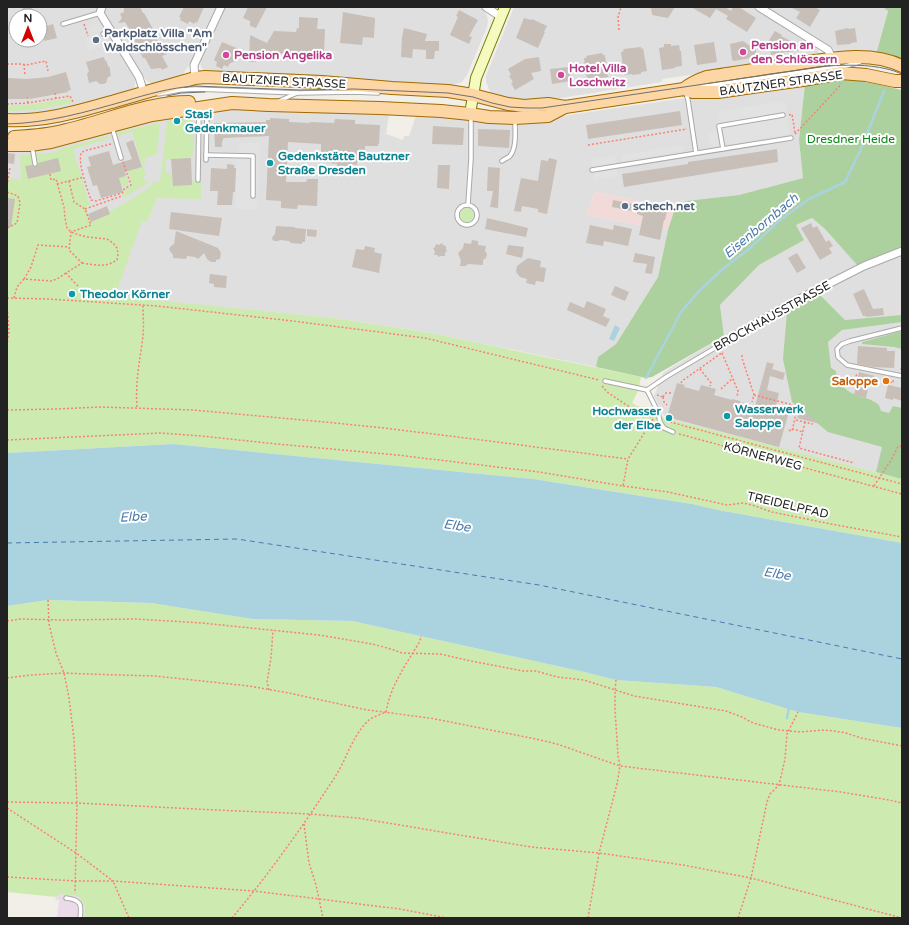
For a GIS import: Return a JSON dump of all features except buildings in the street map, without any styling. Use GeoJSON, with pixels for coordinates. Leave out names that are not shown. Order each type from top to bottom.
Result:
{"type":"FeatureCollection","features":[{"type":"Feature","properties":{"kind":"main road"},"geometry":{"type":"LineString","coordinates":[[470,114],[475,98],[476,78],[503,12]]}},
{"type":"Feature","properties":{"kind":"main road","name":"BAUTZNER STRASSE"},"geometry":{"type":"LineString","coordinates":[[684,89],[690,84],[707,77],[838,66],[872,58],[895,62],[902,66]]}},
{"type":"Feature","properties":{"kind":"main road","name":"BAUTZNER STRASSE"},"geometry":{"type":"LineString","coordinates":[[7,120],[16,121],[46,118],[77,112],[152,92],[194,84],[205,77],[316,82],[448,91],[508,104],[524,106],[548,104],[565,107],[684,89],[694,92],[718,92],[803,80],[838,66],[866,75],[902,81]]}},
{"type":"Feature","properties":{"kind":"main road"},"geometry":{"type":"LineString","coordinates":[[11,141],[66,130],[147,107],[184,102],[232,103]]}},
{"type":"Feature","properties":{"kind":"main road","name":"BAUTZNER STRASSE"},"geometry":{"type":"LineString","coordinates":[[11,141],[32,150],[51,142],[152,115],[232,103],[380,108],[470,114],[489,117],[515,114],[548,116],[565,107]]}},
{"type":"Feature","properties":{"kind":"street"},"geometry":{"type":"LineString","coordinates":[[194,84],[194,65],[221,7]]}},
{"type":"Feature","properties":{"kind":"street"},"geometry":{"type":"LineString","coordinates":[[486,7],[503,12]]}},
{"type":"Feature","properties":{"kind":"street"},"geometry":{"type":"LineString","coordinates":[[759,7],[828,50],[838,66]]}},
{"type":"Feature","properties":{"kind":"street"},"geometry":{"type":"LineString","coordinates":[[101,10],[139,77],[152,92]]}},
{"type":"Feature","properties":{"kind":"street","name":"BROCKHAUSSTRASSE"},"geometry":{"type":"LineString","coordinates":[[720,344],[797,300],[864,266],[902,251]]}},
{"type":"Feature","properties":{"kind":"lane"},"geometry":{"type":"LineString","coordinates":[[63,24],[101,10]]}},
{"type":"Feature","properties":{"kind":"lane"},"geometry":{"type":"LineString","coordinates":[[103,34],[112,31]]}},
{"type":"Feature","properties":{"kind":"lane"},"geometry":{"type":"LineString","coordinates":[[823,69],[838,66]]}},
{"type":"Feature","properties":{"kind":"lane"},"geometry":{"type":"LineString","coordinates":[[696,153],[688,100],[684,89],[838,66]]}},
{"type":"Feature","properties":{"kind":"lane"},"geometry":{"type":"LineString","coordinates":[[194,84],[298,93],[379,93]]}},
{"type":"Feature","properties":{"kind":"lane"},"geometry":{"type":"LineString","coordinates":[[333,92],[355,85]]}},
{"type":"Feature","properties":{"kind":"lane"},"geometry":{"type":"LineString","coordinates":[[269,105],[298,93]]}},
{"type":"Feature","properties":{"kind":"lane"},"geometry":{"type":"LineString","coordinates":[[448,96],[475,98]]}},
{"type":"Feature","properties":{"kind":"lane"},"geometry":{"type":"LineString","coordinates":[[203,107],[206,157],[253,156],[253,196]]}},
{"type":"Feature","properties":{"kind":"lane"},"geometry":{"type":"LineString","coordinates":[[198,180],[203,107]]}},
{"type":"Feature","properties":{"kind":"lane"},"geometry":{"type":"LineString","coordinates":[[551,109],[565,107]]}},
{"type":"Feature","properties":{"kind":"lane"},"geometry":{"type":"LineString","coordinates":[[502,161],[509,156],[514,149],[515,114],[529,111]]}},
{"type":"Feature","properties":{"kind":"lane"},"geometry":{"type":"LineString","coordinates":[[468,204],[471,160],[470,114]]}},
{"type":"Feature","properties":{"kind":"lane"},"geometry":{"type":"LineString","coordinates":[[723,149],[719,126],[783,116]]}},
{"type":"Feature","properties":{"kind":"lane"},"geometry":{"type":"LineString","coordinates":[[112,126],[122,158]]}},
{"type":"Feature","properties":{"kind":"lane"},"geometry":{"type":"LineString","coordinates":[[592,170],[791,138]]}},
{"type":"Feature","properties":{"kind":"lane"},"geometry":{"type":"LineString","coordinates":[[32,150],[35,164]]}},
{"type":"Feature","properties":{"kind":"lane"},"geometry":{"type":"LineString","coordinates":[[468,204],[474,207],[478,214],[476,221],[470,225],[461,223],[457,218],[459,208],[468,204]]}},
{"type":"Feature","properties":{"kind":"lane"},"geometry":{"type":"LineString","coordinates":[[902,328],[850,341],[842,344],[838,348],[838,357],[847,365],[902,376]]}},
{"type":"Feature","properties":{"kind":"lane","name":"BROCKHAUSSTRASSE"},"geometry":{"type":"LineString","coordinates":[[647,390],[720,344]]}},
{"type":"Feature","properties":{"kind":"lane"},"geometry":{"type":"LineString","coordinates":[[605,381],[647,390],[664,428],[673,432]]}},
{"type":"Feature","properties":{"kind":"lane"},"geometry":{"type":"LineString","coordinates":[[66,898],[80,903],[82,909],[80,918]]}},
{"type":"Feature","properties":{"kind":"path"},"geometry":{"type":"LineString","coordinates":[[620,30],[618,17],[621,7]]}},
{"type":"Feature","properties":{"kind":"path"},"geometry":{"type":"LineString","coordinates":[[83,21],[88,36]]}},
{"type":"Feature","properties":{"kind":"path"},"geometry":{"type":"LineString","coordinates":[[7,64],[24,64],[46,61],[48,71]]}},
{"type":"Feature","properties":{"kind":"path"},"geometry":{"type":"LineString","coordinates":[[24,64],[25,76]]}},
{"type":"Feature","properties":{"kind":"path"},"geometry":{"type":"LineString","coordinates":[[791,138],[839,87],[838,66]]}},
{"type":"Feature","properties":{"kind":"path"},"geometry":{"type":"LineString","coordinates":[[55,93],[56,98]]}},
{"type":"Feature","properties":{"kind":"path"},"geometry":{"type":"LineString","coordinates":[[7,104],[28,103],[70,96],[77,112]]}},
{"type":"Feature","properties":{"kind":"path"},"geometry":{"type":"LineString","coordinates":[[27,97],[28,103]]}},
{"type":"Feature","properties":{"kind":"path"},"geometry":{"type":"LineString","coordinates":[[783,116],[792,114],[795,133]]}},
{"type":"Feature","properties":{"kind":"path"},"geometry":{"type":"LineString","coordinates":[[588,145],[687,129]]}},
{"type":"Feature","properties":{"kind":"path"},"geometry":{"type":"LineString","coordinates":[[117,142],[81,153],[80,157],[84,177],[91,200],[96,201],[122,193],[124,189],[131,185],[122,158]]}},
{"type":"Feature","properties":{"kind":"path"},"geometry":{"type":"LineString","coordinates":[[7,186],[10,167]]}},
{"type":"Feature","properties":{"kind":"path"},"geometry":{"type":"LineString","coordinates":[[50,174],[51,180],[56,179],[64,208],[67,228],[71,232],[87,237],[107,239],[117,248],[117,260],[110,265],[99,266],[82,263],[69,250],[71,232]]}},
{"type":"Feature","properties":{"kind":"path"},"geometry":{"type":"LineString","coordinates":[[57,184],[84,177]]}},
{"type":"Feature","properties":{"kind":"path"},"geometry":{"type":"LineString","coordinates":[[69,181],[74,202],[85,209],[91,225],[71,232]]}},
{"type":"Feature","properties":{"kind":"path"},"geometry":{"type":"LineString","coordinates":[[7,192],[18,196],[20,203],[17,223],[7,228]]}},
{"type":"Feature","properties":{"kind":"path"},"geometry":{"type":"LineString","coordinates":[[85,209],[122,196]]}},
{"type":"Feature","properties":{"kind":"path"},"geometry":{"type":"LineString","coordinates":[[14,298],[17,287],[31,267],[38,245],[70,247]]}},
{"type":"Feature","properties":{"kind":"path"},"geometry":{"type":"LineString","coordinates":[[24,279],[52,281],[82,263]]}},
{"type":"Feature","properties":{"kind":"path"},"geometry":{"type":"LineString","coordinates":[[66,273],[79,287]]}},
{"type":"Feature","properties":{"kind":"path"},"geometry":{"type":"LineString","coordinates":[[7,298],[143,305],[293,320],[425,338],[605,381]]}},
{"type":"Feature","properties":{"kind":"path"},"geometry":{"type":"LineString","coordinates":[[7,304],[9,331],[7,344]]}},
{"type":"Feature","properties":{"kind":"path"},"geometry":{"type":"LineString","coordinates":[[137,408],[136,385],[143,336],[143,305]]}},
{"type":"Feature","properties":{"kind":"path"},"geometry":{"type":"LineString","coordinates":[[681,383],[727,350]]}},
{"type":"Feature","properties":{"kind":"path"},"geometry":{"type":"LineString","coordinates":[[722,353],[738,391],[737,397]]}},
{"type":"Feature","properties":{"kind":"path"},"geometry":{"type":"LineString","coordinates":[[742,355],[754,395],[752,402]]}},
{"type":"Feature","properties":{"kind":"path"},"geometry":{"type":"LineString","coordinates":[[700,368],[711,383],[710,386]]}},
{"type":"Feature","properties":{"kind":"path"},"geometry":{"type":"LineString","coordinates":[[854,384],[858,368]]}},
{"type":"Feature","properties":{"kind":"path"},"geometry":{"type":"LineString","coordinates":[[596,378],[598,383],[607,392],[634,410],[654,418],[628,459],[624,486]]}},
{"type":"Feature","properties":{"kind":"path"},"geometry":{"type":"LineString","coordinates":[[721,389],[733,378]]}},
{"type":"Feature","properties":{"kind":"path"},"geometry":{"type":"LineString","coordinates":[[886,382],[893,383],[893,381]]}},
{"type":"Feature","properties":{"kind":"path"},"geometry":{"type":"LineString","coordinates":[[663,397],[666,393],[671,393]]}},
{"type":"Feature","properties":{"kind":"path"},"geometry":{"type":"LineString","coordinates":[[754,395],[793,405],[795,420],[792,429]]}},
{"type":"Feature","properties":{"kind":"path"},"geometry":{"type":"LineString","coordinates":[[658,396],[663,397]]}},
{"type":"Feature","properties":{"kind":"path"},"geometry":{"type":"LineString","coordinates":[[663,397],[664,402],[667,405]]}},
{"type":"Feature","properties":{"kind":"path"},"geometry":{"type":"LineString","coordinates":[[7,410],[101,407],[193,410],[377,427],[628,459]]}},
{"type":"Feature","properties":{"kind":"path"},"geometry":{"type":"LineString","coordinates":[[660,419],[902,484]]}},
{"type":"Feature","properties":{"kind":"path"},"geometry":{"type":"LineString","coordinates":[[795,420],[813,424]]}},
{"type":"Feature","properties":{"kind":"path"},"geometry":{"type":"LineString","coordinates":[[805,422],[799,448],[854,463]]}},
{"type":"Feature","properties":{"kind":"path"},"geometry":{"type":"LineString","coordinates":[[788,430],[792,431],[792,429],[803,432]]}},
{"type":"Feature","properties":{"kind":"path","name":"KÖRNERWEG"},"geometry":{"type":"LineString","coordinates":[[673,432],[902,494]]}},
{"type":"Feature","properties":{"kind":"path","name":"TREIDELPFAD"},"geometry":{"type":"LineString","coordinates":[[7,440],[161,433],[397,455],[539,472],[668,492],[727,505],[743,503],[772,512],[902,537]]}},
{"type":"Feature","properties":{"kind":"path"},"geometry":{"type":"LineString","coordinates":[[874,486],[898,447],[902,447]]}},
{"type":"Feature","properties":{"kind":"path"},"geometry":{"type":"LineString","coordinates":[[48,600],[49,619],[56,653],[64,673],[69,698],[74,739],[77,803],[75,900]]}},
{"type":"Feature","properties":{"kind":"path"},"geometry":{"type":"LineString","coordinates":[[7,621],[21,619],[136,619],[202,623],[319,635],[385,647],[402,653],[440,654],[516,669],[536,671],[557,677],[584,680],[634,696],[726,711],[760,725],[788,732],[824,730],[834,731],[902,746]]}},
{"type":"Feature","properties":{"kind":"path"},"geometry":{"type":"LineString","coordinates":[[269,690],[267,682],[272,658],[273,630]]}},
{"type":"Feature","properties":{"kind":"path"},"geometry":{"type":"LineString","coordinates":[[386,712],[388,700],[394,684],[413,654],[421,636]]}},
{"type":"Feature","properties":{"kind":"path"},"geometry":{"type":"LineString","coordinates":[[7,678],[64,673],[154,676],[214,682],[290,693],[367,710],[430,718],[536,739],[557,744],[620,766],[841,792],[902,803]]}},
{"type":"Feature","properties":{"kind":"path"},"geometry":{"type":"LineString","coordinates":[[588,918],[599,853],[617,784],[620,766],[618,755],[615,690],[616,680]]}},
{"type":"Feature","properties":{"kind":"path"},"geometry":{"type":"LineString","coordinates":[[232,918],[254,891],[304,823],[336,776],[359,732],[368,720],[386,712]]}},
{"type":"Feature","properties":{"kind":"path"},"geometry":{"type":"LineString","coordinates":[[738,918],[750,878],[767,802],[770,794],[779,785],[785,759],[787,734],[798,712]]}},
{"type":"Feature","properties":{"kind":"path"},"geometry":{"type":"LineString","coordinates":[[7,802],[77,803],[310,814],[358,818],[531,847],[599,853],[675,864],[750,878],[902,918]]}},
{"type":"Feature","properties":{"kind":"path"},"geometry":{"type":"LineString","coordinates":[[7,808],[76,853],[113,881],[129,918]]}},
{"type":"Feature","properties":{"kind":"path"},"geometry":{"type":"LineString","coordinates":[[304,823],[309,863],[316,885],[323,918]]}},
{"type":"Feature","properties":{"kind":"path"},"geometry":{"type":"LineString","coordinates":[[7,877],[76,882],[113,881],[254,891],[400,908],[447,918]]}},
{"type":"Feature","properties":{"kind":"shaded area"},"geometry":{"type":"Polygon","coordinates":[[[7,7],[480,7],[487,15],[487,27],[467,75],[462,82],[450,86],[205,71],[201,67],[200,61],[194,58],[183,74],[178,78],[155,85],[147,81],[143,75],[135,78],[135,87],[132,91],[50,113],[7,116],[7,7]]]}},
{"type":"Feature","properties":{"kind":"shaded area"},"geometry":{"type":"Polygon","coordinates":[[[514,7],[883,7],[888,10],[875,58],[841,54],[819,40],[815,47],[818,50],[819,55],[817,57],[662,79],[662,82],[542,101],[525,101],[496,96],[490,92],[486,82],[486,76],[514,7]]]}},
{"type":"Feature","properties":{"kind":"shaded area","name":"Parkplatz Villa \"Am Waldschlösschen\""},"geometry":{"type":"Polygon","coordinates":[[[98,23],[107,43],[88,52],[86,37],[90,35],[88,29],[91,28],[92,25],[98,23]]]}},
{"type":"Feature","properties":{"kind":"shaded area"},"geometry":{"type":"Polygon","coordinates":[[[805,84],[799,140],[803,178],[739,195],[686,201],[675,208],[595,192],[586,215],[668,230],[658,277],[616,344],[598,357],[596,367],[431,333],[334,318],[12,287],[7,285],[7,149],[212,110],[261,110],[389,115],[386,134],[403,140],[404,136],[409,136],[416,116],[465,119],[548,119],[678,99],[776,89],[805,84]]]}},
{"type":"Feature","properties":{"kind":"shaded area"},"geometry":{"type":"Polygon","coordinates":[[[785,101],[790,134],[711,147],[708,132],[717,130],[716,122],[720,121],[718,112],[785,101]]]}},
{"type":"Feature","properties":{"kind":"shaded area"},"geometry":{"type":"Polygon","coordinates":[[[239,143],[260,143],[257,209],[236,209],[236,161],[211,160],[211,151],[238,152],[239,143]]]}},
{"type":"Feature","properties":{"kind":"shaded area"},"geometry":{"type":"Polygon","coordinates":[[[683,145],[684,151],[622,161],[621,155],[683,145]]]}},
{"type":"Feature","properties":{"kind":"shaded area"},"geometry":{"type":"Polygon","coordinates":[[[615,156],[618,176],[594,180],[591,160],[615,156]]]}},
{"type":"Feature","properties":{"kind":"shaded area"},"geometry":{"type":"Polygon","coordinates":[[[595,192],[675,208],[668,230],[586,215],[595,192]]]}},
{"type":"Feature","properties":{"kind":"shaded area"},"geometry":{"type":"Polygon","coordinates":[[[812,218],[825,229],[857,265],[902,247],[902,479],[784,450],[665,418],[654,396],[664,372],[724,336],[720,305],[759,265],[803,240],[796,225],[812,218]]]}},
{"type":"Feature","properties":{"kind":"shaded area"},"geometry":{"type":"Polygon","coordinates":[[[60,894],[77,896],[84,904],[84,918],[57,918],[59,900],[55,900],[60,894]]]}},
{"type":"Feature","properties":{"kind":"green space"},"geometry":{"type":"Polygon","coordinates":[[[883,7],[902,7],[902,65],[875,58],[888,11],[883,7]]]}},
{"type":"Feature","properties":{"kind":"green space","name":"Dresdner Heide"},"geometry":{"type":"Polygon","coordinates":[[[838,79],[902,90],[902,247],[857,265],[825,229],[812,218],[796,225],[804,240],[759,265],[720,305],[724,336],[652,377],[646,378],[596,367],[598,357],[616,344],[658,277],[668,230],[675,208],[686,201],[739,195],[803,178],[799,140],[805,84],[838,79]]]}},
{"type":"Feature","properties":{"kind":"green space"},"geometry":{"type":"Polygon","coordinates":[[[69,98],[71,103],[36,110],[7,111],[7,106],[34,104],[69,98]]]}},
{"type":"Feature","properties":{"kind":"green space"},"geometry":{"type":"Polygon","coordinates":[[[192,117],[194,142],[192,157],[165,160],[166,173],[172,173],[173,186],[192,185],[192,181],[201,182],[201,199],[157,198],[147,222],[142,221],[115,296],[334,318],[431,333],[641,377],[638,391],[632,403],[637,406],[650,407],[653,415],[902,479],[902,543],[692,504],[533,479],[173,444],[7,453],[7,178],[21,180],[20,155],[54,152],[63,148],[108,136],[109,139],[73,149],[89,202],[91,204],[87,206],[88,214],[92,222],[110,214],[109,212],[146,190],[154,181],[160,182],[167,121],[192,117]]]}},
{"type":"Feature","properties":{"kind":"green space"},"geometry":{"type":"Polygon","coordinates":[[[158,123],[160,125],[157,154],[145,158],[144,170],[146,175],[143,177],[144,180],[149,182],[123,198],[122,195],[126,191],[125,189],[132,185],[127,170],[143,167],[132,132],[117,136],[116,133],[158,123]]]}},
{"type":"Feature","properties":{"kind":"green space"},"geometry":{"type":"Polygon","coordinates":[[[126,176],[129,183],[122,187],[119,178],[126,176]]]}},
{"type":"Feature","properties":{"kind":"green space"},"geometry":{"type":"Polygon","coordinates":[[[464,208],[470,208],[474,212],[474,218],[470,222],[464,222],[460,218],[460,212],[464,208]]]}},
{"type":"Feature","properties":{"kind":"green space"},"geometry":{"type":"Polygon","coordinates":[[[820,295],[845,320],[902,315],[902,322],[842,330],[828,342],[831,368],[836,371],[837,377],[842,386],[850,392],[876,403],[879,405],[881,411],[889,413],[893,406],[902,408],[902,479],[876,472],[882,447],[828,432],[792,402],[783,359],[787,312],[820,295]]]}},
{"type":"Feature","properties":{"kind":"green space"},"geometry":{"type":"Polygon","coordinates":[[[902,331],[902,349],[862,344],[862,342],[902,331]]]}},
{"type":"Feature","properties":{"kind":"green space"},"geometry":{"type":"Polygon","coordinates":[[[48,600],[151,603],[252,619],[352,621],[616,680],[716,687],[798,712],[902,728],[902,918],[84,918],[84,906],[82,901],[77,896],[60,894],[56,897],[7,892],[7,606],[48,600]]]}},
{"type":"Feature","properties":{"kind":"water"},"geometry":{"type":"Polygon","coordinates":[[[615,325],[620,328],[614,341],[609,339],[615,325]]]}},
{"type":"Feature","properties":{"kind":"water","name":"Elbe"},"geometry":{"type":"Polygon","coordinates":[[[173,444],[533,479],[692,504],[902,543],[902,728],[798,712],[716,687],[616,680],[352,621],[252,619],[151,603],[48,600],[7,606],[7,453],[173,444]]]}},
{"type":"Feature","properties":{"kind":"waterway","name":"Eisenbornbach"},"geometry":{"type":"LineString","coordinates":[[646,378],[681,312],[700,290],[725,267],[749,249],[779,221],[809,199],[845,182],[860,151],[884,91]]}},
{"type":"Feature","properties":{"kind":"waterway"},"geometry":{"type":"LineString","coordinates":[[787,718],[789,707]]}},
{"type":"Feature","properties":{"kind":"ferry route"},"geometry":{"type":"LineString","coordinates":[[7,543],[237,539],[539,585],[902,659]]}},
{"type":"Feature","properties":{"kind":"tram line"},"geometry":{"type":"LineString","coordinates":[[7,124],[37,122],[67,116],[142,96],[176,88],[194,86],[300,90],[354,89],[448,93],[473,97],[510,107],[542,108],[826,66],[872,66],[889,69],[902,74]]}},
{"type":"Feature","properties":{"kind":"tram line"},"geometry":{"type":"LineString","coordinates":[[167,96],[181,93],[205,92]]}},
{"type":"Feature","properties":{"kind":"place","name":"Parkplatz Villa \"Am Waldschlösschen\""},"geometry":{"type":"Point","coordinates":[96,40]}},
{"type":"Feature","properties":{"kind":"place","name":"Pension an den Schlössern"},"geometry":{"type":"Point","coordinates":[743,52]}},
{"type":"Feature","properties":{"kind":"place","name":"Pension Angelika"},"geometry":{"type":"Point","coordinates":[226,55]}},
{"type":"Feature","properties":{"kind":"place","name":"Hotel Villa Loschwitz"},"geometry":{"type":"Point","coordinates":[561,75]}},
{"type":"Feature","properties":{"kind":"place","name":"Stasi Gedenkmauer"},"geometry":{"type":"Point","coordinates":[177,121]}},
{"type":"Feature","properties":{"kind":"place","name":"Gedenkstätte Bautzner Straße Dresden"},"geometry":{"type":"Point","coordinates":[270,163]}},
{"type":"Feature","properties":{"kind":"place","name":"schech.net"},"geometry":{"type":"Point","coordinates":[625,206]}},
{"type":"Feature","properties":{"kind":"place","name":"Theodor Körner"},"geometry":{"type":"Point","coordinates":[72,294]}},
{"type":"Feature","properties":{"kind":"place","name":"Saloppe"},"geometry":{"type":"Point","coordinates":[886,381]}},
{"type":"Feature","properties":{"kind":"place","name":"Wasserwerk Saloppe"},"geometry":{"type":"Point","coordinates":[727,416]}},
{"type":"Feature","properties":{"kind":"place","name":"Hochwasser der Elbe"},"geometry":{"type":"Point","coordinates":[669,418]}}]}
